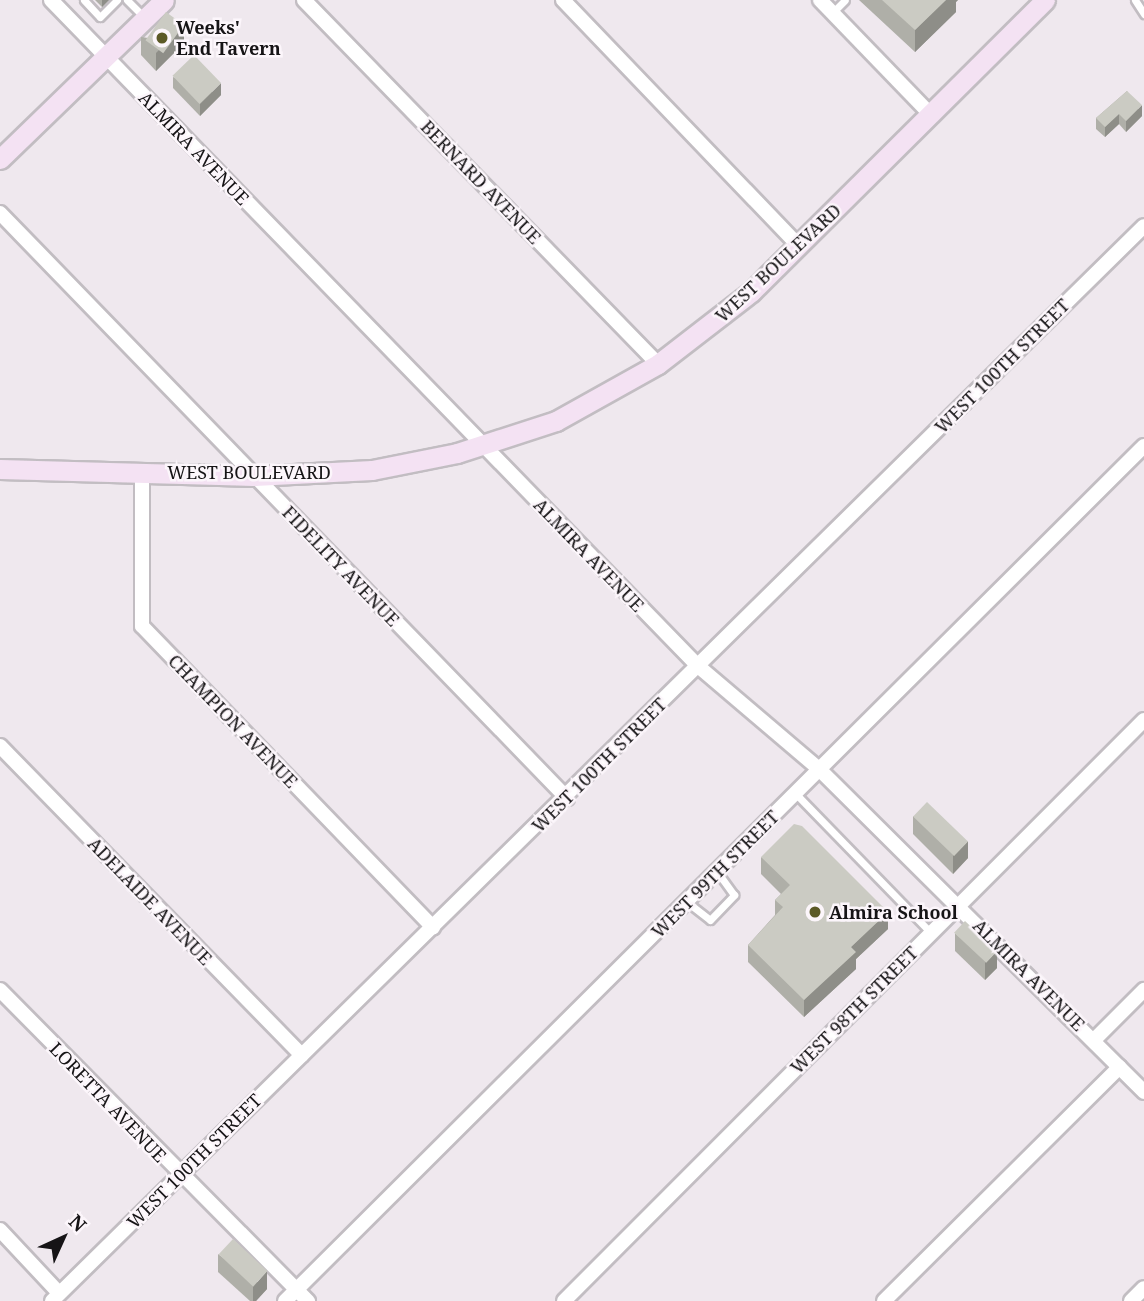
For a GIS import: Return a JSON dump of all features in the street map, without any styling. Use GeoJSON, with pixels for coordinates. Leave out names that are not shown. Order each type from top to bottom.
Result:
{"type":"FeatureCollection","features":[{"type":"Feature","properties":{"kind":"street"},"geometry":{"type":"LineString","coordinates":[[0,159],[164,0]]}},
{"type":"Feature","properties":{"kind":"street","name":"BERNARD AVENUE"},"geometry":{"type":"LineString","coordinates":[[304,0],[658,364]]}},
{"type":"Feature","properties":{"kind":"street"},"geometry":{"type":"LineString","coordinates":[[563,0],[799,246]]}},
{"type":"Feature","properties":{"kind":"street"},"geometry":{"type":"LineString","coordinates":[[820,0],[930,114]]}},
{"type":"Feature","properties":{"kind":"street","name":"WEST BOULEVARD"},"geometry":{"type":"LineString","coordinates":[[0,469],[254,476],[372,470],[482,445],[556,421],[658,364],[733,307],[799,246],[1045,0]]}},
{"type":"Feature","properties":{"kind":"street","name":"ALMIRA AVENUE"},"geometry":{"type":"LineString","coordinates":[[60,3],[106,57],[698,666],[820,770],[959,905],[1144,1092]]}},
{"type":"Feature","properties":{"kind":"street","name":"FIDELITY AVENUE"},"geometry":{"type":"LineString","coordinates":[[0,213],[567,798]]}},
{"type":"Feature","properties":{"kind":"street","name":"WEST 100TH STREET"},"geometry":{"type":"LineString","coordinates":[[55,1297],[567,798],[1144,226]]}},
{"type":"Feature","properties":{"kind":"street","name":"WEST 99TH STREET"},"geometry":{"type":"LineString","coordinates":[[285,1301],[1144,446]]}},
{"type":"Feature","properties":{"kind":"street","name":"CHAMPION AVENUE"},"geometry":{"type":"LineString","coordinates":[[142,471],[142,626],[433,928]]}},
{"type":"Feature","properties":{"kind":"street","name":"WEST 98TH STREET"},"geometry":{"type":"LineString","coordinates":[[564,1301],[1144,720]]}},
{"type":"Feature","properties":{"kind":"street","name":"ADELAIDE AVENUE"},"geometry":{"type":"LineString","coordinates":[[0,746],[302,1055]]}},
{"type":"Feature","properties":{"kind":"street","name":"LORETTA AVENUE"},"geometry":{"type":"LineString","coordinates":[[0,990],[180,1176],[308,1301]]}},
{"type":"Feature","properties":{"kind":"street"},"geometry":{"type":"LineString","coordinates":[[1094,1040],[1144,990]]}},
{"type":"Feature","properties":{"kind":"street"},"geometry":{"type":"LineString","coordinates":[[884,1301],[1120,1067]]}},
{"type":"Feature","properties":{"kind":"street"},"geometry":{"type":"LineString","coordinates":[[0,1230],[55,1297]]}},
{"type":"Feature","properties":{"kind":"street"},"geometry":{"type":"LineString","coordinates":[[1131,1301],[1144,1288]]}},
{"type":"Feature","properties":{"kind":"lane"},"geometry":{"type":"LineString","coordinates":[[84,0],[100,17],[117,0]]}},
{"type":"Feature","properties":{"kind":"lane"},"geometry":{"type":"LineString","coordinates":[[127,0],[145,18]]}},
{"type":"Feature","properties":{"kind":"lane"},"geometry":{"type":"LineString","coordinates":[[832,13],[845,0]]}},
{"type":"Feature","properties":{"kind":"lane"},"geometry":{"type":"LineString","coordinates":[[1135,0],[1144,14]]}},
{"type":"Feature","properties":{"kind":"lane"},"geometry":{"type":"LineString","coordinates":[[796,794],[931,933]]}},
{"type":"Feature","properties":{"kind":"lane"},"geometry":{"type":"LineString","coordinates":[[687,902],[710,920],[734,895],[718,872]]}},
{"type":"Feature","properties":{"kind":"building"},"geometry":{"type":"Polygon","coordinates":[[[882,0],[946,0],[915,30],[882,0]]]}},
{"type":"Feature","properties":{"kind":"building"},"geometry":{"type":"Polygon","coordinates":[[[166,12],[184,25],[163,53],[145,40],[166,12]]]}},
{"type":"Feature","properties":{"kind":"building"},"geometry":{"type":"Polygon","coordinates":[[[194,55],[221,83],[200,104],[172,76],[194,55]]]}},
{"type":"Feature","properties":{"kind":"building"},"geometry":{"type":"Polygon","coordinates":[[[1127,91],[1142,105],[1126,121],[1119,114],[1105,127],[1096,118],[1127,91]]]}},
{"type":"Feature","properties":{"kind":"building"},"geometry":{"type":"Polygon","coordinates":[[[927,802],[968,842],[954,856],[913,816],[927,802]]]}},
{"type":"Feature","properties":{"kind":"building"},"geometry":{"type":"Polygon","coordinates":[[[794,824],[802,826],[888,912],[851,947],[856,952],[804,1000],[748,945],[783,907],[775,900],[790,885],[761,857],[794,824]]]}},
{"type":"Feature","properties":{"kind":"building"},"geometry":{"type":"Polygon","coordinates":[[[965,921],[997,951],[986,963],[954,933],[965,921]]]}},
{"type":"Feature","properties":{"kind":"building"},"geometry":{"type":"Polygon","coordinates":[[[233,1239],[267,1271],[253,1286],[219,1254],[233,1239]]]}},
{"type":"Feature","properties":{"kind":"place","name":"Weeks' End Tavern"},"geometry":{"type":"Point","coordinates":[162,38]}},
{"type":"Feature","properties":{"kind":"place","name":"Almira School"},"geometry":{"type":"Point","coordinates":[815,912]}}]}
